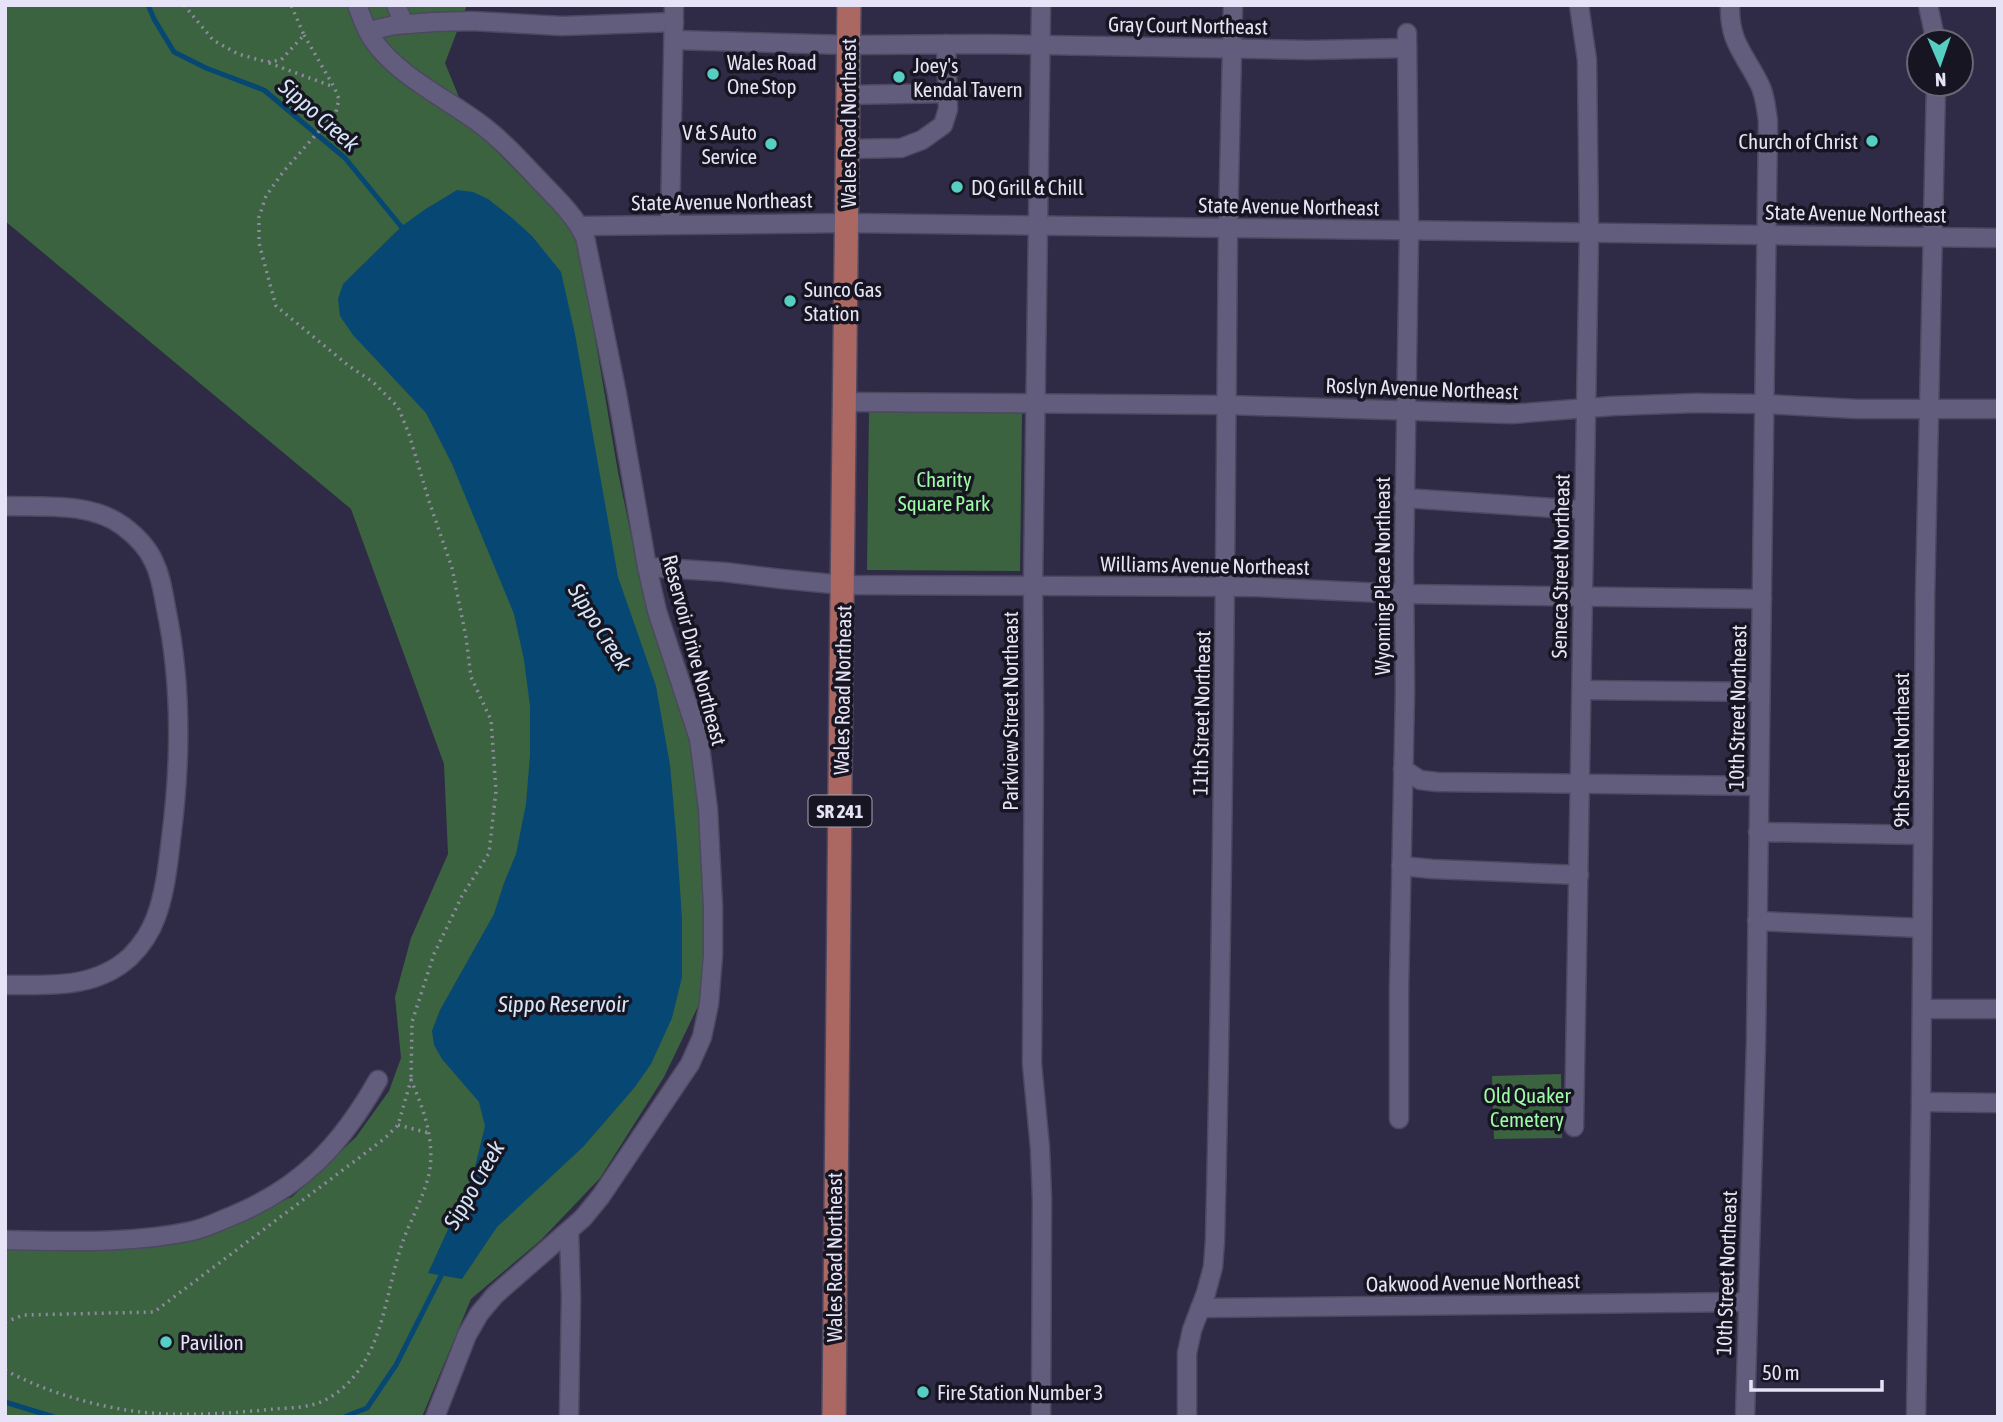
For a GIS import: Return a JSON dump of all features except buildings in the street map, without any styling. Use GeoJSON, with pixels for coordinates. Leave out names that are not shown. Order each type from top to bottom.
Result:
{"type":"FeatureCollection","features":[{"type":"Feature","properties":{"kind":"main road","name":"Wales Road Northeast"},"geometry":{"type":"LineString","coordinates":[[834,1417],[849,5]]}},
{"type":"Feature","properties":{"kind":"street","name":"Reservoir Drive Northeast"},"geometry":{"type":"LineString","coordinates":[[358,5],[368,31],[383,52],[503,143],[568,211],[586,237],[647,567],[657,611],[699,739],[708,809],[713,956],[709,1004],[702,1037],[690,1064],[601,1196],[569,1231],[495,1295],[479,1314],[467,1335],[435,1417]]}},
{"type":"Feature","properties":{"kind":"street"},"geometry":{"type":"LineString","coordinates":[[396,5],[404,24]]}},
{"type":"Feature","properties":{"kind":"street","name":"Parkview Street Northeast"},"geometry":{"type":"LineString","coordinates":[[1041,5],[1033,585],[1032,1064],[1042,1199],[1041,1417]]}},
{"type":"Feature","properties":{"kind":"street","name":"11th Street Northeast"},"geometry":{"type":"LineString","coordinates":[[1187,1417],[1187,1353],[1213,1267],[1215,1241],[1233,5]]}},
{"type":"Feature","properties":{"kind":"street","name":"Seneca Street Northeast"},"geometry":{"type":"LineString","coordinates":[[1574,1127],[1589,233],[1587,60],[1579,5]]}},
{"type":"Feature","properties":{"kind":"street","name":"10th Street Northeast"},"geometry":{"type":"LineString","coordinates":[[1730,5],[1734,38],[1759,83],[1768,121],[1756,1042],[1745,1417]]}},
{"type":"Feature","properties":{"kind":"street"},"geometry":{"type":"LineString","coordinates":[[1928,5],[1933,28]]}},
{"type":"Feature","properties":{"kind":"street","name":"Gray Court Northeast"},"geometry":{"type":"LineString","coordinates":[[368,31],[404,24],[472,21],[562,26],[674,22],[849,45],[1310,50],[1407,41]]}},
{"type":"Feature","properties":{"kind":"street"},"geometry":{"type":"LineString","coordinates":[[670,223],[674,22]]}},
{"type":"Feature","properties":{"kind":"street","name":"Wyoming Place Northeast"},"geometry":{"type":"LineString","coordinates":[[1399,1119],[1409,231],[1407,41]]}},
{"type":"Feature","properties":{"kind":"street"},"geometry":{"type":"LineString","coordinates":[[847,149],[901,148],[922,140],[943,125],[948,109],[946,44]]}},
{"type":"Feature","properties":{"kind":"street"},"geometry":{"type":"LineString","coordinates":[[848,95],[947,93]]}},
{"type":"Feature","properties":{"kind":"street","name":"9th Street Northeast"},"geometry":{"type":"LineString","coordinates":[[1916,1417],[1925,598],[1936,98]]}},
{"type":"Feature","properties":{"kind":"street","name":"State Avenue Northeast"},"geometry":{"type":"LineString","coordinates":[[580,226],[847,223],[1998,238]]}},
{"type":"Feature","properties":{"kind":"street","name":"Roslyn Avenue Northeast"},"geometry":{"type":"LineString","coordinates":[[845,402],[1227,405],[1512,414],[1682,404],[1998,410]]}},
{"type":"Feature","properties":{"kind":"street"},"geometry":{"type":"LineString","coordinates":[[1404,498],[1584,510]]}},
{"type":"Feature","properties":{"kind":"street"},"geometry":{"type":"LineString","coordinates":[[5,506],[53,507],[103,514],[125,527],[144,545],[159,575],[170,624],[179,734],[176,802],[169,856],[161,903],[144,940],[131,956],[113,970],[88,981],[72,984],[5,985]]}},
{"type":"Feature","properties":{"kind":"street","name":"Williams Avenue Northeast"},"geometry":{"type":"LineString","coordinates":[[647,567],[843,585],[1225,587],[1583,598],[1762,599]]}},
{"type":"Feature","properties":{"kind":"street"},"geometry":{"type":"LineString","coordinates":[[1582,690],[1760,692]]}},
{"type":"Feature","properties":{"kind":"street"},"geometry":{"type":"LineString","coordinates":[[1403,769],[1420,780],[1437,782],[1759,786]]}},
{"type":"Feature","properties":{"kind":"street"},"geometry":{"type":"LineString","coordinates":[[1758,832],[1923,835]]}},
{"type":"Feature","properties":{"kind":"street"},"geometry":{"type":"LineString","coordinates":[[1401,866],[1579,875]]}},
{"type":"Feature","properties":{"kind":"street"},"geometry":{"type":"LineString","coordinates":[[1757,921],[1923,928]]}},
{"type":"Feature","properties":{"kind":"street"},"geometry":{"type":"LineString","coordinates":[[1922,1009],[1998,1009]]}},
{"type":"Feature","properties":{"kind":"street"},"geometry":{"type":"LineString","coordinates":[[5,1240],[145,1239],[195,1231],[246,1210],[288,1187],[306,1173],[349,1126],[378,1080]]}},
{"type":"Feature","properties":{"kind":"street"},"geometry":{"type":"LineString","coordinates":[[1921,1102],[1998,1103]]}},
{"type":"Feature","properties":{"kind":"street"},"geometry":{"type":"LineString","coordinates":[[569,1231],[569,1417]]}},
{"type":"Feature","properties":{"kind":"street","name":"Oakwood Avenue Northeast"},"geometry":{"type":"LineString","coordinates":[[1200,1308],[1747,1301]]}},
{"type":"Feature","properties":{"kind":"path"},"geometry":{"type":"LineString","coordinates":[[184,5],[213,40],[238,54],[334,87]]}},
{"type":"Feature","properties":{"kind":"path"},"geometry":{"type":"LineString","coordinates":[[5,1322],[24,1315],[154,1312],[384,1139],[398,1125],[411,1080],[412,1022],[434,954],[462,897],[489,853],[496,791],[491,720],[471,677],[467,637],[452,568],[409,434],[397,407],[373,382],[349,366],[276,306],[259,243],[259,217],[265,196],[304,146],[336,112],[339,99],[291,5]]}},
{"type":"Feature","properties":{"kind":"path"},"geometry":{"type":"LineString","coordinates":[[267,62],[281,60],[304,35]]}},
{"type":"Feature","properties":{"kind":"path"},"geometry":{"type":"LineString","coordinates":[[5,1370],[29,1383],[97,1405],[161,1414],[259,1410],[311,1405],[330,1398],[350,1381],[367,1359],[378,1334],[401,1247],[430,1168],[429,1133],[411,1080]]}},
{"type":"Feature","properties":{"kind":"path"},"geometry":{"type":"LineString","coordinates":[[398,1125],[429,1133]]}},
{"type":"Feature","properties":{"kind":"green space"},"geometry":{"type":"Polygon","coordinates":[[[5,5],[467,5],[445,63],[470,124],[561,217],[579,244],[618,472],[644,598],[679,692],[690,732],[699,801],[705,900],[703,996],[664,1077],[600,1178],[541,1240],[471,1299],[422,1417],[5,1417],[5,1249],[82,1246],[235,1219],[292,1197],[356,1137],[389,1091],[401,1058],[395,997],[411,938],[448,854],[444,764],[351,509],[5,221],[5,5]]]}},
{"type":"Feature","properties":{"kind":"green space","name":"Charity Square Park"},"geometry":{"type":"Polygon","coordinates":[[[869,411],[1022,413],[1020,571],[867,570],[869,411]]]}},
{"type":"Feature","properties":{"kind":"green space","name":"Old Quaker Cemetery"},"geometry":{"type":"Polygon","coordinates":[[[1561,1074],[1562,1138],[1494,1139],[1492,1076],[1561,1074]]]}},
{"type":"Feature","properties":{"kind":"water","name":"Sippo Reservoir"},"geometry":{"type":"Polygon","coordinates":[[[457,190],[473,192],[488,199],[511,217],[532,236],[561,272],[575,334],[618,577],[656,686],[670,765],[682,919],[682,977],[672,1018],[651,1064],[635,1087],[583,1147],[497,1227],[462,1279],[428,1273],[473,1175],[485,1126],[479,1102],[442,1059],[434,1045],[432,1031],[440,1010],[494,914],[516,854],[526,804],[530,706],[514,614],[452,464],[426,413],[353,335],[340,316],[338,299],[343,284],[402,226],[457,190]]]}},
{"type":"Feature","properties":{"kind":"waterway","name":"Sippo Creek"},"geometry":{"type":"LineString","coordinates":[[148,5],[174,52],[206,68],[264,90],[345,158],[404,230]]}},
{"type":"Feature","properties":{"kind":"waterway","name":"Sippo Creek"},"geometry":{"type":"LineString","coordinates":[[344,1417],[367,1408],[396,1365],[443,1272]]}},
{"type":"Feature","properties":{"kind":"waterway","name":"Sippo Creek"},"geometry":{"type":"LineString","coordinates":[[5,1402],[54,1417]]}},
{"type":"Feature","properties":{"kind":"place","name":"Wales Road One Stop"},"geometry":{"type":"Point","coordinates":[713,74]}},
{"type":"Feature","properties":{"kind":"place","name":"Joey's Kendal Tavern"},"geometry":{"type":"Point","coordinates":[899,77]}},
{"type":"Feature","properties":{"kind":"place","name":"Church of Christ"},"geometry":{"type":"Point","coordinates":[1872,141]}},
{"type":"Feature","properties":{"kind":"place","name":"V & S Auto Service"},"geometry":{"type":"Point","coordinates":[771,144]}},
{"type":"Feature","properties":{"kind":"place","name":"DQ Grill & Chill"},"geometry":{"type":"Point","coordinates":[957,187]}},
{"type":"Feature","properties":{"kind":"place","name":"Sunco Gas Station"},"geometry":{"type":"Point","coordinates":[790,301]}},
{"type":"Feature","properties":{"kind":"place","name":"Pavilion"},"geometry":{"type":"Point","coordinates":[166,1342]}},
{"type":"Feature","properties":{"kind":"place","name":"Fire Station Number 3"},"geometry":{"type":"Point","coordinates":[923,1392]}}]}
